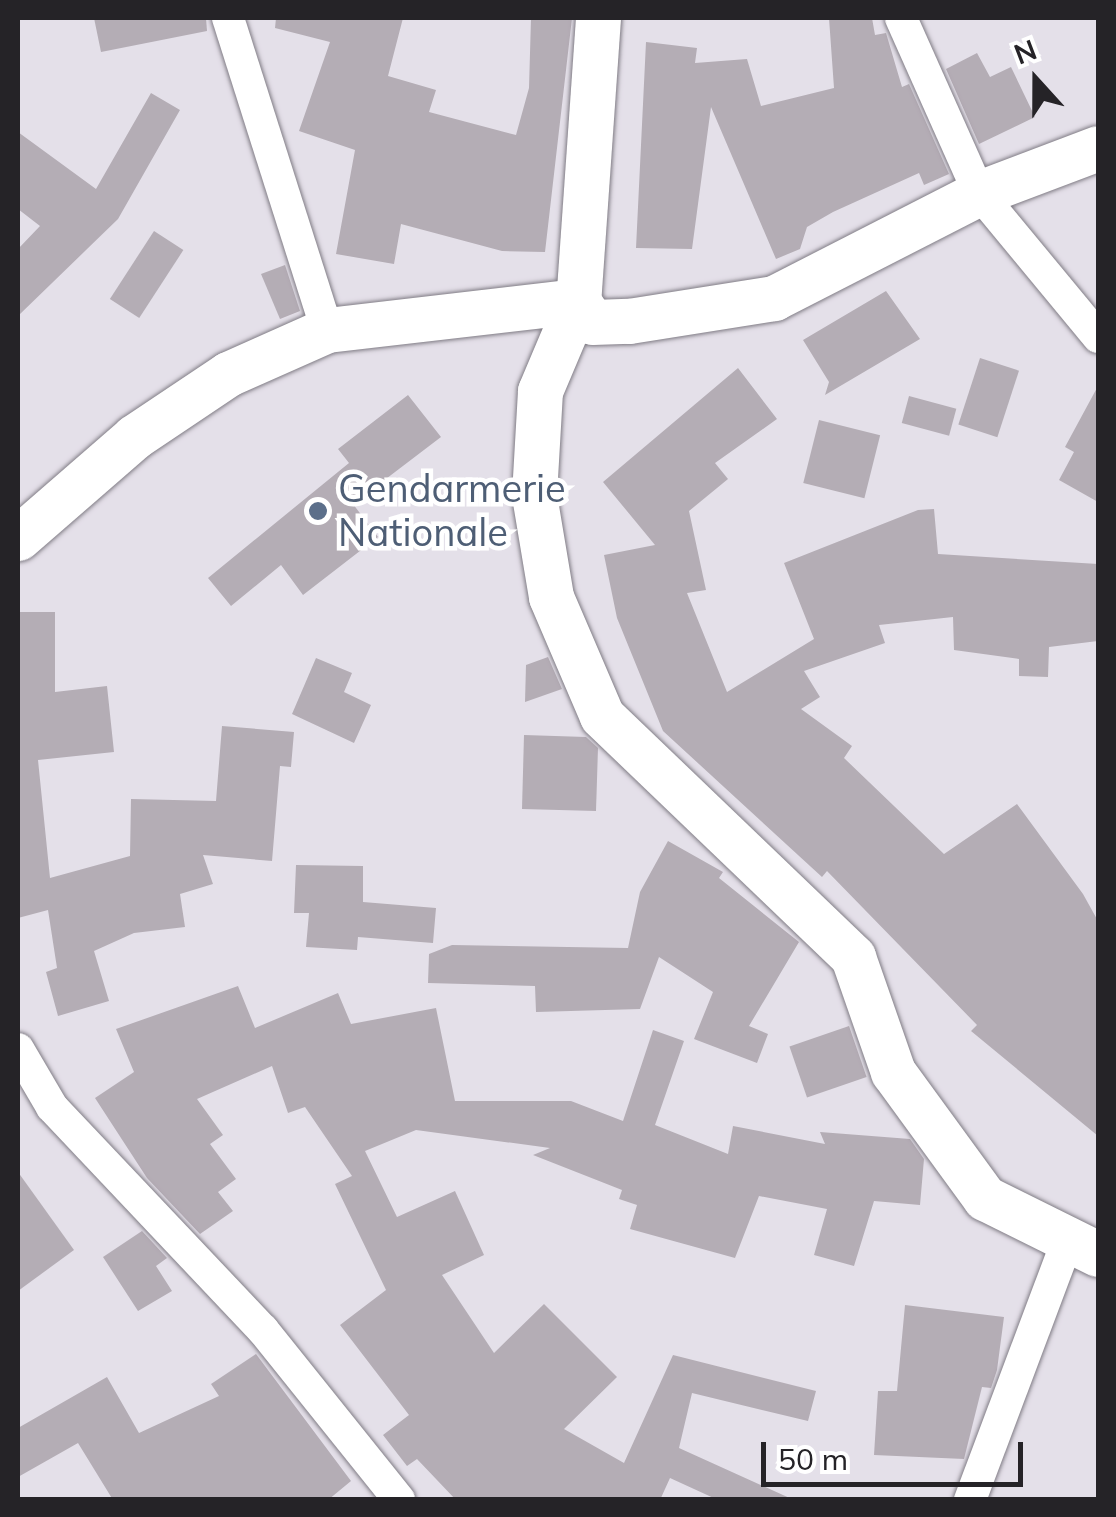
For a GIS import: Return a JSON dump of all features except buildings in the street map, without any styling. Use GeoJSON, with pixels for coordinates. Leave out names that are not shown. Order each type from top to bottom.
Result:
{"type":"FeatureCollection","features":[{"type":"Feature","properties":{"kind":"street"},"geometry":{"type":"LineString","coordinates":[[228,18],[328,330]]}},
{"type":"Feature","properties":{"kind":"street"},"geometry":{"type":"LineString","coordinates":[[598,18],[578,301],[540,390],[534,495],[552,598],[602,716],[852,957],[893,1072],[985,1198],[1083,1246],[970,1500]]}},
{"type":"Feature","properties":{"kind":"street"},"geometry":{"type":"LineString","coordinates":[[901,18],[978,192],[1098,338]]}},
{"type":"Feature","properties":{"kind":"street"},"geometry":{"type":"LineString","coordinates":[[578,301],[592,322],[611,322],[774,298],[978,192],[1098,148]]}},
{"type":"Feature","properties":{"kind":"street"},"geometry":{"type":"LineString","coordinates":[[18,538],[134,437],[228,374],[328,330],[578,301]]}},
{"type":"Feature","properties":{"kind":"street"},"geometry":{"type":"LineString","coordinates":[[18,1049],[52,1108],[262,1330],[399,1500]]}},
{"type":"Feature","properties":{"kind":"place","name":"Gendarmerie Nationale"},"geometry":{"type":"Point","coordinates":[318,511]}}]}
